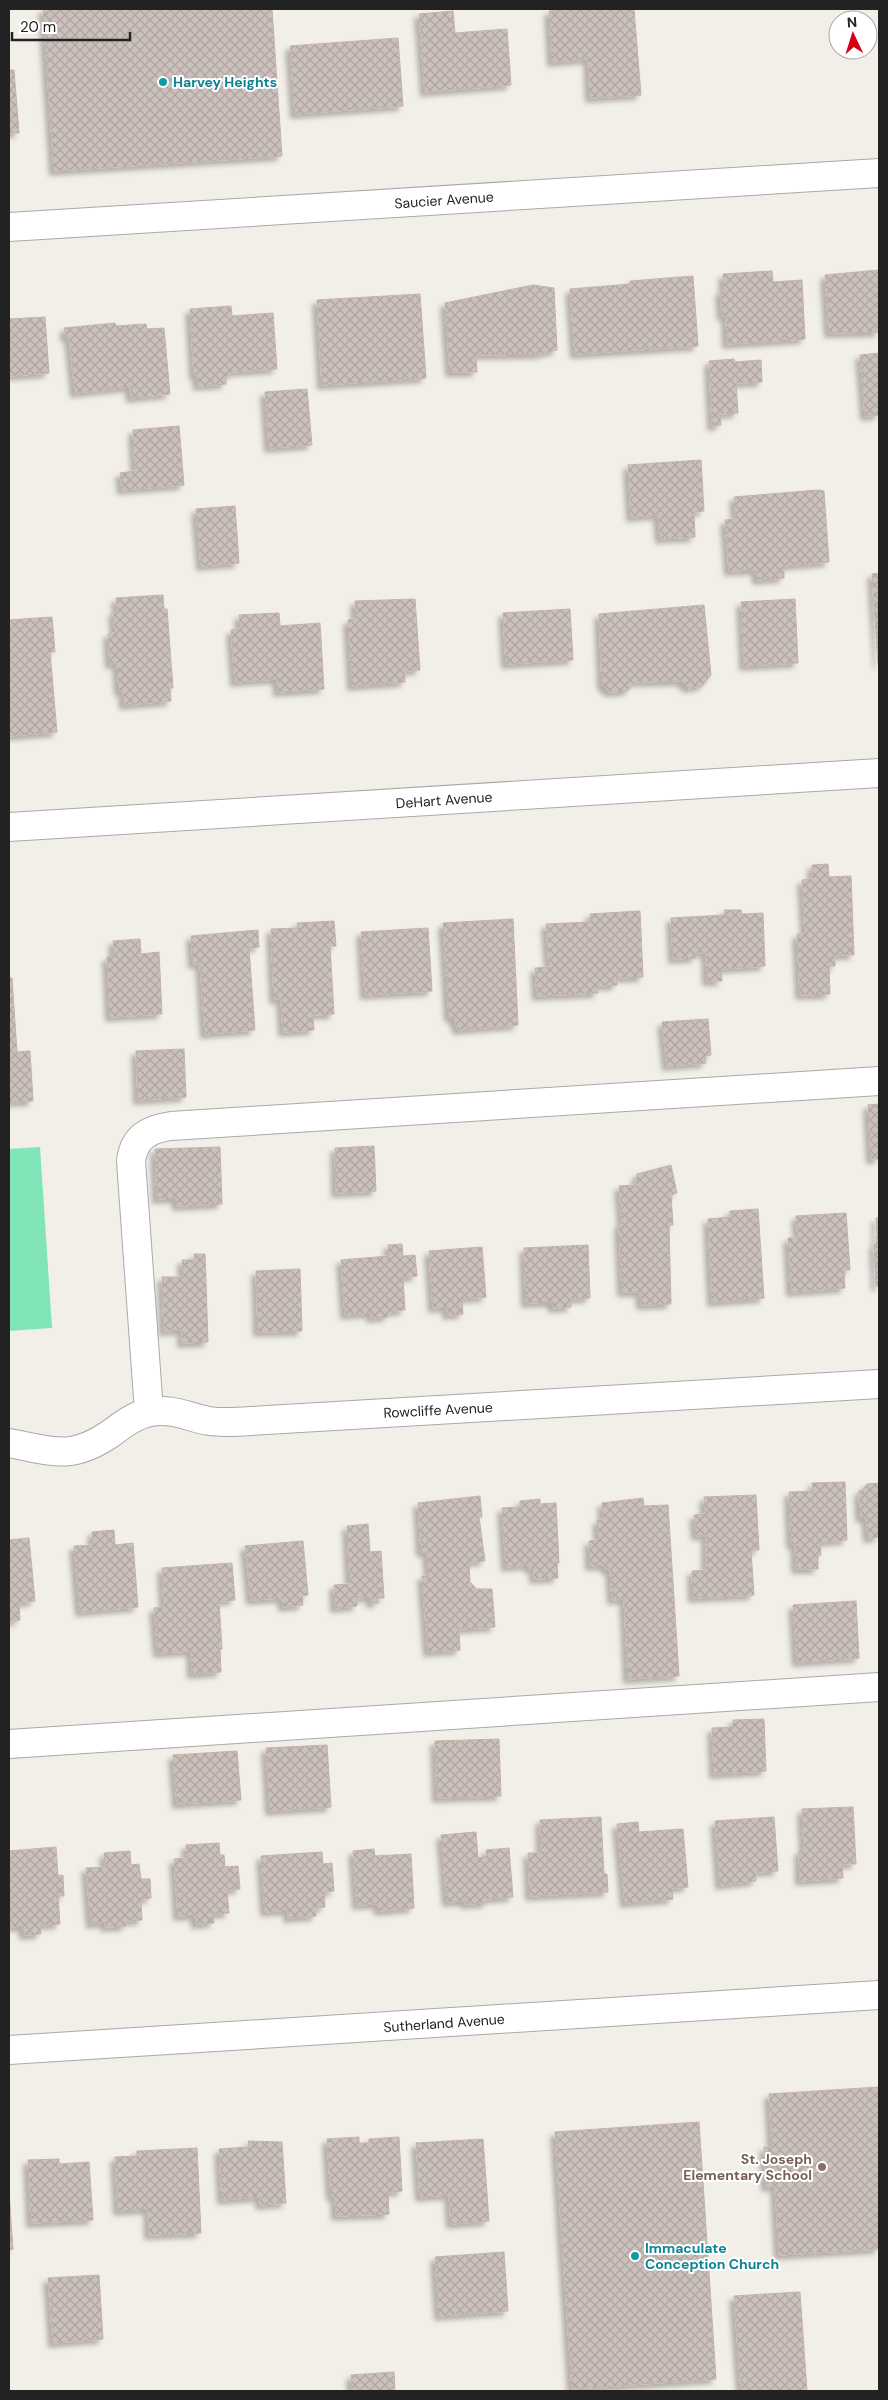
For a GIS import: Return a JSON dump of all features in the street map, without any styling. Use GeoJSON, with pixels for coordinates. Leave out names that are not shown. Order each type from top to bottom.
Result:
{"type":"FeatureCollection","features":[{"type":"Feature","properties":{"kind":"street","name":"Saucier Avenue"},"geometry":{"type":"LineString","coordinates":[[9,227],[879,173]]}},
{"type":"Feature","properties":{"kind":"street","name":"DeHart Avenue"},"geometry":{"type":"LineString","coordinates":[[9,827],[879,773]]}},
{"type":"Feature","properties":{"kind":"street"},"geometry":{"type":"LineString","coordinates":[[149,1412],[131,1161],[137,1141],[155,1129],[171,1126],[879,1081]]}},
{"type":"Feature","properties":{"kind":"street","name":"Rowcliffe Avenue"},"geometry":{"type":"LineString","coordinates":[[9,1444],[58,1452],[74,1451],[87,1447],[132,1419],[149,1412],[179,1412],[208,1420],[251,1421],[879,1384]]}},
{"type":"Feature","properties":{"kind":"street"},"geometry":{"type":"LineString","coordinates":[[9,1744],[879,1687]]}},
{"type":"Feature","properties":{"kind":"street","name":"Sutherland Avenue"},"geometry":{"type":"LineString","coordinates":[[9,2050],[879,1995]]}},
{"type":"Feature","properties":{"kind":"green space"},"geometry":{"type":"Polygon","coordinates":[[[40,1147],[52,1328],[9,1331],[9,1149],[40,1147]]]}},
{"type":"Feature","properties":{"kind":"building","name":"Harvey Heights"},"geometry":{"type":"Polygon","coordinates":[[[43,9],[272,9],[282,156],[54,171],[43,9]]]}},
{"type":"Feature","properties":{"kind":"building"},"geometry":{"type":"Polygon","coordinates":[[[634,9],[641,95],[590,98],[588,59],[552,62],[549,11],[634,9]]]}},
{"type":"Feature","properties":{"kind":"building"},"geometry":{"type":"Polygon","coordinates":[[[453,11],[455,33],[507,29],[511,85],[425,92],[419,14],[453,11]]]}},
{"type":"Feature","properties":{"kind":"building"},"geometry":{"type":"Polygon","coordinates":[[[398,38],[403,106],[295,114],[290,46],[398,38]]]}},
{"type":"Feature","properties":{"kind":"building"},"geometry":{"type":"Polygon","coordinates":[[[9,70],[14,70],[19,133],[9,133],[9,70]]]}},
{"type":"Feature","properties":{"kind":"building"},"geometry":{"type":"Polygon","coordinates":[[[879,270],[879,332],[829,333],[825,275],[879,270]]]}},
{"type":"Feature","properties":{"kind":"building"},"geometry":{"type":"Polygon","coordinates":[[[772,271],[773,282],[802,280],[805,339],[727,344],[726,316],[722,316],[720,291],[724,291],[723,274],[772,271]]]}},
{"type":"Feature","properties":{"kind":"building"},"geometry":{"type":"Polygon","coordinates":[[[693,276],[698,346],[575,354],[570,289],[630,284],[630,281],[693,276]]]}},
{"type":"Feature","properties":{"kind":"building"},"geometry":{"type":"Polygon","coordinates":[[[533,285],[554,288],[557,350],[539,354],[476,355],[477,372],[450,372],[445,303],[533,285]]]}},
{"type":"Feature","properties":{"kind":"building"},"geometry":{"type":"Polygon","coordinates":[[[420,294],[426,378],[322,385],[317,300],[420,294]]]}},
{"type":"Feature","properties":{"kind":"building"},"geometry":{"type":"Polygon","coordinates":[[[231,306],[232,316],[273,313],[277,369],[231,372],[231,376],[226,376],[226,384],[198,386],[197,375],[194,375],[190,309],[231,306]]]}},
{"type":"Feature","properties":{"kind":"building"},"geometry":{"type":"Polygon","coordinates":[[[45,317],[49,373],[9,376],[9,319],[45,317]]]}},
{"type":"Feature","properties":{"kind":"building"},"geometry":{"type":"Polygon","coordinates":[[[115,323],[116,326],[146,324],[147,329],[164,328],[170,394],[131,398],[130,387],[75,393],[69,337],[66,338],[64,328],[115,323]]]}},
{"type":"Feature","properties":{"kind":"building"},"geometry":{"type":"Polygon","coordinates":[[[879,353],[879,415],[865,416],[860,355],[879,353]]]}},
{"type":"Feature","properties":{"kind":"building"},"geometry":{"type":"Polygon","coordinates":[[[734,359],[735,362],[761,360],[762,382],[736,383],[738,413],[720,414],[721,425],[712,426],[709,361],[734,359]]]}},
{"type":"Feature","properties":{"kind":"building"},"geometry":{"type":"Polygon","coordinates":[[[307,389],[312,445],[269,448],[265,392],[307,389]]]}},
{"type":"Feature","properties":{"kind":"building"},"geometry":{"type":"Polygon","coordinates":[[[179,426],[184,485],[122,490],[120,473],[135,471],[133,430],[179,426]]]}},
{"type":"Feature","properties":{"kind":"building"},"geometry":{"type":"Polygon","coordinates":[[[701,460],[704,511],[694,512],[695,537],[660,539],[658,515],[631,517],[628,465],[701,460]]]}},
{"type":"Feature","properties":{"kind":"building"},"geometry":{"type":"Polygon","coordinates":[[[824,491],[829,562],[784,566],[784,578],[757,580],[756,570],[729,571],[725,520],[736,519],[734,497],[824,491]]]}},
{"type":"Feature","properties":{"kind":"building"},"geometry":{"type":"Polygon","coordinates":[[[235,506],[239,563],[201,566],[196,509],[235,506]]]}},
{"type":"Feature","properties":{"kind":"building"},"geometry":{"type":"Polygon","coordinates":[[[879,573],[879,664],[878,664],[872,574],[879,573]]]}},
{"type":"Feature","properties":{"kind":"building"},"geometry":{"type":"Polygon","coordinates":[[[163,595],[164,609],[167,609],[173,688],[170,688],[171,701],[124,705],[123,691],[119,691],[117,663],[110,664],[108,634],[115,633],[113,612],[117,612],[116,598],[163,595]]]}},
{"type":"Feature","properties":{"kind":"building"},"geometry":{"type":"Polygon","coordinates":[[[415,599],[420,670],[405,671],[405,682],[352,686],[348,620],[356,619],[355,601],[415,599]]]}},
{"type":"Feature","properties":{"kind":"building"},"geometry":{"type":"Polygon","coordinates":[[[795,599],[798,663],[744,666],[741,602],[795,599]]]}},
{"type":"Feature","properties":{"kind":"building"},"geometry":{"type":"Polygon","coordinates":[[[704,605],[711,675],[702,686],[688,688],[681,681],[635,682],[627,691],[610,692],[602,685],[599,614],[704,605]]]}},
{"type":"Feature","properties":{"kind":"building"},"geometry":{"type":"Polygon","coordinates":[[[570,609],[573,660],[506,664],[503,613],[570,609]]]}},
{"type":"Feature","properties":{"kind":"building"},"geometry":{"type":"Polygon","coordinates":[[[279,613],[280,626],[320,623],[324,689],[278,692],[277,679],[235,682],[231,630],[240,629],[239,615],[279,613]]]}},
{"type":"Feature","properties":{"kind":"building"},"geometry":{"type":"Polygon","coordinates":[[[52,617],[55,652],[50,652],[57,732],[9,736],[9,620],[52,617]]]}},
{"type":"Feature","properties":{"kind":"building"},"geometry":{"type":"Polygon","coordinates":[[[828,864],[829,877],[851,876],[854,955],[835,955],[835,966],[829,966],[830,994],[800,995],[797,934],[805,934],[802,880],[812,879],[812,865],[828,864]]]}},
{"type":"Feature","properties":{"kind":"building"},"geometry":{"type":"Polygon","coordinates":[[[724,910],[741,910],[742,914],[763,913],[765,966],[721,969],[722,981],[707,981],[706,953],[695,953],[696,958],[673,959],[671,918],[725,915],[724,910]]]}},
{"type":"Feature","properties":{"kind":"building"},"geometry":{"type":"Polygon","coordinates":[[[640,911],[643,977],[617,978],[617,985],[598,986],[598,993],[537,996],[535,968],[549,967],[546,924],[590,922],[590,914],[640,911]]]}},
{"type":"Feature","properties":{"kind":"building"},"geometry":{"type":"Polygon","coordinates":[[[513,919],[518,1025],[458,1030],[453,1017],[449,1017],[443,923],[513,919]]]}},
{"type":"Feature","properties":{"kind":"building"},"geometry":{"type":"Polygon","coordinates":[[[334,921],[336,946],[330,946],[334,1014],[313,1015],[314,1030],[283,1032],[281,999],[274,999],[271,929],[298,928],[297,923],[334,921]]]}},
{"type":"Feature","properties":{"kind":"building"},"geometry":{"type":"Polygon","coordinates":[[[428,928],[432,991],[365,995],[361,932],[428,928]]]}},
{"type":"Feature","properties":{"kind":"building"},"geometry":{"type":"Polygon","coordinates":[[[258,930],[259,947],[249,948],[255,1030],[205,1034],[200,964],[193,964],[191,936],[258,930]]]}},
{"type":"Feature","properties":{"kind":"building"},"geometry":{"type":"Polygon","coordinates":[[[140,939],[141,954],[159,952],[162,1014],[110,1017],[107,957],[114,956],[113,941],[140,939]]]}},
{"type":"Feature","properties":{"kind":"building"},"geometry":{"type":"Polygon","coordinates":[[[9,978],[12,978],[17,1052],[30,1051],[33,1101],[9,1102],[9,978]]]}},
{"type":"Feature","properties":{"kind":"building"},"geometry":{"type":"Polygon","coordinates":[[[708,1019],[711,1055],[705,1056],[706,1063],[667,1066],[662,1022],[708,1019]]]}},
{"type":"Feature","properties":{"kind":"building"},"geometry":{"type":"Polygon","coordinates":[[[184,1049],[186,1097],[138,1100],[136,1051],[184,1049]]]}},
{"type":"Feature","properties":{"kind":"building"},"geometry":{"type":"Polygon","coordinates":[[[879,1104],[879,1159],[871,1159],[868,1105],[879,1104]]]}},
{"type":"Feature","properties":{"kind":"building"},"geometry":{"type":"Polygon","coordinates":[[[374,1146],[376,1191],[336,1193],[335,1148],[374,1146]]]}},
{"type":"Feature","properties":{"kind":"building"},"geometry":{"type":"Polygon","coordinates":[[[220,1147],[222,1204],[177,1206],[176,1198],[157,1199],[155,1149],[220,1147]]]}},
{"type":"Feature","properties":{"kind":"building"},"geometry":{"type":"Polygon","coordinates":[[[671,1165],[677,1193],[671,1195],[673,1225],[669,1225],[671,1304],[641,1305],[640,1292],[622,1292],[619,1224],[622,1223],[619,1186],[636,1185],[637,1174],[671,1165]]]}},
{"type":"Feature","properties":{"kind":"building"},"geometry":{"type":"Polygon","coordinates":[[[758,1209],[764,1298],[712,1302],[708,1219],[730,1217],[730,1211],[758,1209]]]}},
{"type":"Feature","properties":{"kind":"building"},"geometry":{"type":"Polygon","coordinates":[[[846,1213],[850,1270],[844,1270],[845,1288],[791,1292],[788,1238],[798,1238],[796,1216],[846,1213]]]}},
{"type":"Feature","properties":{"kind":"building"},"geometry":{"type":"Polygon","coordinates":[[[876,1218],[879,1218],[879,1287],[876,1286],[874,1245],[876,1244],[877,1233],[876,1218]]]}},
{"type":"Feature","properties":{"kind":"building"},"geometry":{"type":"Polygon","coordinates":[[[402,1244],[403,1256],[415,1255],[417,1276],[403,1278],[405,1310],[388,1312],[388,1317],[371,1318],[371,1313],[345,1315],[341,1260],[389,1256],[388,1245],[402,1244]]]}},
{"type":"Feature","properties":{"kind":"building"},"geometry":{"type":"Polygon","coordinates":[[[588,1245],[590,1298],[571,1299],[571,1307],[553,1308],[552,1302],[526,1303],[524,1248],[588,1245]]]}},
{"type":"Feature","properties":{"kind":"building"},"geometry":{"type":"Polygon","coordinates":[[[482,1247],[486,1297],[462,1299],[463,1314],[447,1315],[447,1307],[433,1308],[429,1251],[482,1247]]]}},
{"type":"Feature","properties":{"kind":"building"},"geometry":{"type":"Polygon","coordinates":[[[194,1254],[205,1254],[208,1342],[182,1343],[182,1330],[164,1331],[162,1277],[183,1277],[182,1260],[195,1260],[194,1254]]]}},
{"type":"Feature","properties":{"kind":"building"},"geometry":{"type":"Polygon","coordinates":[[[300,1269],[302,1331],[258,1332],[256,1271],[300,1269]]]}},
{"type":"Feature","properties":{"kind":"building"},"geometry":{"type":"Polygon","coordinates":[[[845,1482],[847,1540],[820,1542],[821,1555],[818,1556],[818,1569],[796,1569],[795,1544],[791,1544],[789,1492],[813,1491],[812,1483],[845,1482]]]}},
{"type":"Feature","properties":{"kind":"building"},"geometry":{"type":"Polygon","coordinates":[[[879,1483],[879,1537],[868,1538],[866,1518],[860,1517],[859,1491],[862,1491],[867,1484],[879,1483]]]}},
{"type":"Feature","properties":{"kind":"building"},"geometry":{"type":"Polygon","coordinates":[[[756,1495],[759,1550],[751,1550],[754,1595],[693,1598],[692,1571],[706,1570],[706,1535],[696,1536],[694,1515],[705,1514],[704,1497],[756,1495]]]}},
{"type":"Feature","properties":{"kind":"building"},"geometry":{"type":"Polygon","coordinates":[[[480,1496],[482,1517],[479,1517],[485,1561],[469,1562],[470,1582],[477,1589],[492,1589],[495,1627],[459,1629],[460,1650],[428,1652],[422,1576],[429,1576],[427,1552],[421,1552],[418,1503],[480,1496]]]}},
{"type":"Feature","properties":{"kind":"building"},"geometry":{"type":"Polygon","coordinates":[[[643,1498],[644,1506],[668,1505],[679,1676],[628,1679],[624,1599],[612,1600],[610,1569],[605,1569],[604,1565],[590,1566],[589,1541],[599,1540],[597,1520],[603,1520],[602,1503],[643,1498]]]}},
{"type":"Feature","properties":{"kind":"building"},"geometry":{"type":"Polygon","coordinates":[[[540,1499],[540,1504],[556,1503],[558,1578],[534,1579],[534,1568],[529,1569],[529,1565],[506,1567],[502,1508],[520,1507],[520,1501],[540,1499]]]}},
{"type":"Feature","properties":{"kind":"building"},"geometry":{"type":"Polygon","coordinates":[[[368,1524],[370,1552],[381,1551],[384,1598],[377,1598],[378,1603],[371,1603],[371,1597],[357,1598],[357,1606],[335,1608],[334,1585],[350,1584],[347,1526],[368,1524]]]}},
{"type":"Feature","properties":{"kind":"building"},"geometry":{"type":"Polygon","coordinates":[[[114,1530],[115,1545],[133,1543],[138,1607],[80,1612],[74,1546],[93,1545],[92,1532],[114,1530]]]}},
{"type":"Feature","properties":{"kind":"building"},"geometry":{"type":"Polygon","coordinates":[[[29,1538],[35,1601],[19,1603],[20,1620],[9,1621],[9,1540],[29,1538]]]}},
{"type":"Feature","properties":{"kind":"building"},"geometry":{"type":"Polygon","coordinates":[[[303,1541],[308,1595],[302,1596],[303,1605],[283,1607],[282,1598],[251,1600],[245,1546],[303,1541]]]}},
{"type":"Feature","properties":{"kind":"building"},"geometry":{"type":"Polygon","coordinates":[[[232,1563],[235,1600],[219,1601],[222,1649],[220,1649],[221,1672],[192,1674],[191,1651],[158,1653],[154,1608],[164,1607],[162,1568],[232,1563]]]}},
{"type":"Feature","properties":{"kind":"building"},"geometry":{"type":"Polygon","coordinates":[[[856,1601],[859,1658],[797,1662],[793,1605],[856,1601]]]}},
{"type":"Feature","properties":{"kind":"building"},"geometry":{"type":"Polygon","coordinates":[[[764,1719],[766,1771],[714,1774],[712,1728],[733,1727],[733,1720],[764,1719]]]}},
{"type":"Feature","properties":{"kind":"building"},"geometry":{"type":"Polygon","coordinates":[[[499,1739],[501,1796],[437,1798],[435,1741],[499,1739]]]}},
{"type":"Feature","properties":{"kind":"building"},"geometry":{"type":"Polygon","coordinates":[[[327,1745],[331,1807],[270,1811],[266,1748],[327,1745]]]}},
{"type":"Feature","properties":{"kind":"building"},"geometry":{"type":"Polygon","coordinates":[[[237,1751],[241,1800],[177,1804],[173,1755],[237,1751]]]}},
{"type":"Feature","properties":{"kind":"building"},"geometry":{"type":"Polygon","coordinates":[[[853,1807],[856,1864],[842,1864],[843,1878],[800,1881],[799,1851],[804,1850],[802,1809],[853,1807]]]}},
{"type":"Feature","properties":{"kind":"building"},"geometry":{"type":"Polygon","coordinates":[[[601,1817],[604,1874],[607,1874],[608,1892],[530,1896],[528,1853],[541,1853],[540,1820],[601,1817]]]}},
{"type":"Feature","properties":{"kind":"building"},"geometry":{"type":"Polygon","coordinates":[[[774,1817],[778,1871],[756,1872],[756,1881],[720,1885],[715,1821],[774,1817]]]}},
{"type":"Feature","properties":{"kind":"building"},"geometry":{"type":"Polygon","coordinates":[[[638,1822],[639,1832],[683,1829],[688,1887],[672,1888],[673,1899],[625,1903],[617,1824],[638,1822]]]}},
{"type":"Feature","properties":{"kind":"building"},"geometry":{"type":"Polygon","coordinates":[[[476,1832],[478,1858],[487,1856],[486,1850],[509,1848],[513,1897],[487,1899],[487,1903],[465,1904],[465,1901],[447,1902],[441,1835],[476,1832]]]}},
{"type":"Feature","properties":{"kind":"building"},"geometry":{"type":"Polygon","coordinates":[[[219,1843],[220,1855],[224,1855],[225,1867],[238,1866],[240,1889],[227,1890],[229,1913],[213,1914],[214,1923],[196,1924],[195,1915],[178,1916],[174,1859],[187,1858],[186,1845],[219,1843]]]}},
{"type":"Feature","properties":{"kind":"building"},"geometry":{"type":"Polygon","coordinates":[[[56,1847],[58,1876],[63,1875],[64,1896],[58,1896],[60,1924],[40,1925],[41,1934],[24,1935],[23,1926],[9,1927],[9,1851],[56,1847]]]}},
{"type":"Feature","properties":{"kind":"building"},"geometry":{"type":"Polygon","coordinates":[[[374,1849],[375,1856],[411,1854],[414,1908],[379,1911],[378,1904],[357,1905],[353,1851],[374,1849]]]}},
{"type":"Feature","properties":{"kind":"building"},"geometry":{"type":"Polygon","coordinates":[[[130,1851],[131,1865],[139,1864],[141,1879],[150,1879],[151,1898],[141,1899],[142,1920],[126,1921],[126,1926],[105,1927],[105,1922],[91,1924],[86,1868],[105,1867],[104,1853],[130,1851]]]}},
{"type":"Feature","properties":{"kind":"building"},"geometry":{"type":"Polygon","coordinates":[[[322,1852],[323,1864],[332,1863],[334,1891],[324,1892],[325,1907],[316,1908],[316,1916],[288,1918],[288,1910],[265,1912],[261,1856],[322,1852]]]}},
{"type":"Feature","properties":{"kind":"building","name":"St. Joseph Elementary School"},"geometry":{"type":"Polygon","coordinates":[[[879,2087],[879,2249],[779,2255],[775,2186],[766,2187],[764,2147],[772,2147],[769,2094],[879,2087]]]}},
{"type":"Feature","properties":{"kind":"building","name":"Immaculate Conception Church"},"geometry":{"type":"Polygon","coordinates":[[[699,2122],[716,2379],[572,2389],[555,2132],[699,2122]]]}},
{"type":"Feature","properties":{"kind":"building"},"geometry":{"type":"Polygon","coordinates":[[[359,2137],[359,2143],[369,2143],[369,2139],[399,2137],[402,2191],[388,2192],[389,2214],[336,2216],[335,2196],[331,2196],[327,2139],[359,2137]]]}},
{"type":"Feature","properties":{"kind":"building"},"geometry":{"type":"Polygon","coordinates":[[[483,2139],[489,2221],[451,2224],[449,2195],[420,2197],[416,2143],[483,2139]]]}},
{"type":"Feature","properties":{"kind":"building"},"geometry":{"type":"Polygon","coordinates":[[[248,2141],[282,2142],[286,2203],[260,2205],[260,2197],[222,2200],[219,2149],[249,2147],[248,2141]]]}},
{"type":"Feature","properties":{"kind":"building"},"geometry":{"type":"Polygon","coordinates":[[[197,2148],[201,2233],[149,2235],[148,2209],[118,2211],[115,2157],[137,2156],[137,2151],[197,2148]]]}},
{"type":"Feature","properties":{"kind":"building"},"geometry":{"type":"Polygon","coordinates":[[[59,2159],[59,2164],[89,2162],[93,2220],[31,2223],[28,2160],[59,2159]]]}},
{"type":"Feature","properties":{"kind":"building"},"geometry":{"type":"Polygon","coordinates":[[[9,2191],[13,2249],[9,2250],[9,2191]]]}},
{"type":"Feature","properties":{"kind":"building"},"geometry":{"type":"Polygon","coordinates":[[[504,2252],[508,2311],[439,2316],[435,2257],[504,2252]]]}},
{"type":"Feature","properties":{"kind":"building"},"geometry":{"type":"Polygon","coordinates":[[[99,2275],[103,2339],[53,2343],[48,2278],[99,2275]]]}},
{"type":"Feature","properties":{"kind":"building"},"geometry":{"type":"Polygon","coordinates":[[[800,2292],[807,2391],[741,2391],[734,2296],[800,2292]]]}},
{"type":"Feature","properties":{"kind":"building"},"geometry":{"type":"Polygon","coordinates":[[[394,2372],[395,2391],[352,2391],[351,2375],[394,2372]]]}},
{"type":"Feature","properties":{"kind":"place","name":"Harvey Heights"},"geometry":{"type":"Point","coordinates":[163,82]}},
{"type":"Feature","properties":{"kind":"place","name":"St. Joseph Elementary School"},"geometry":{"type":"Point","coordinates":[822,2167]}},
{"type":"Feature","properties":{"kind":"place","name":"Immaculate Conception Church"},"geometry":{"type":"Point","coordinates":[635,2256]}}]}
